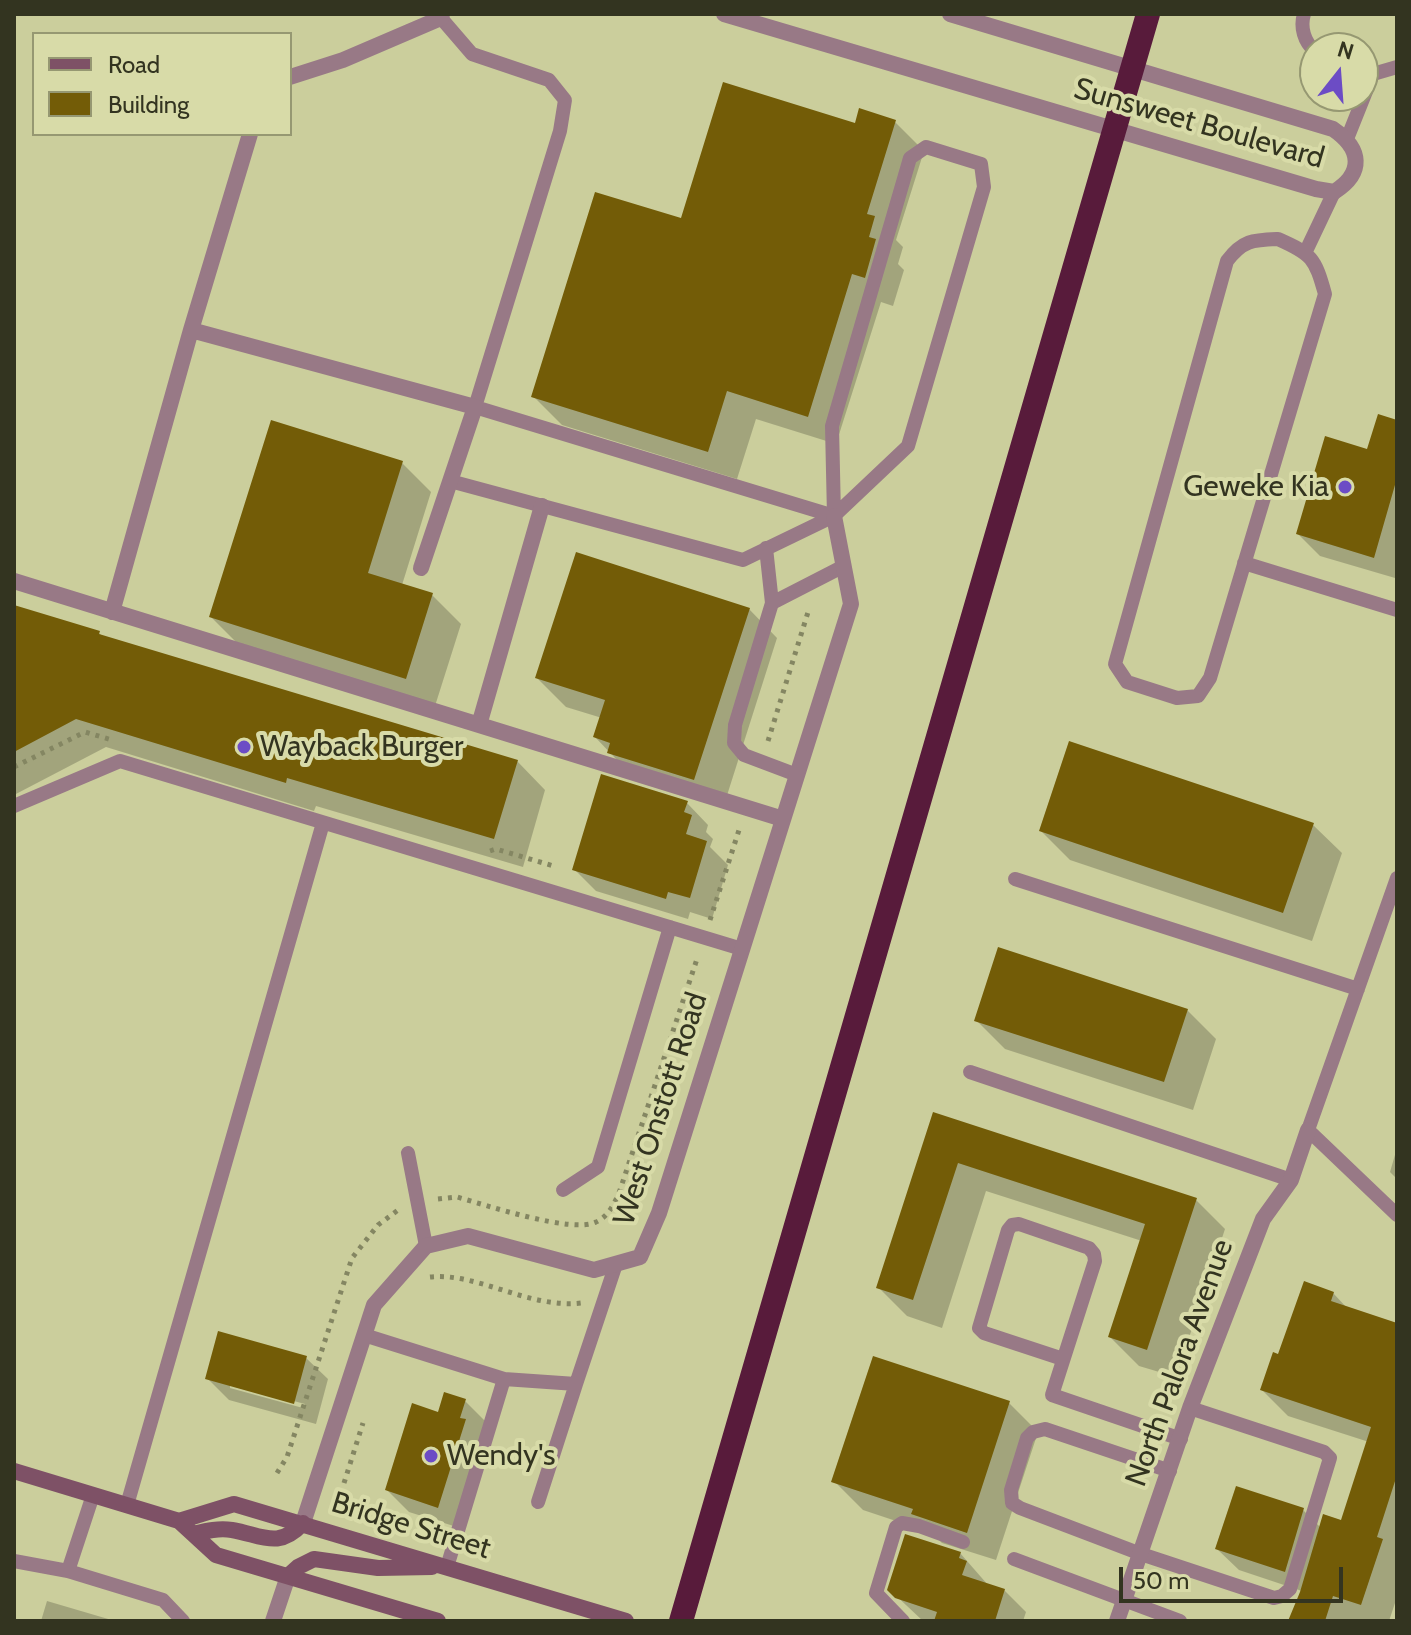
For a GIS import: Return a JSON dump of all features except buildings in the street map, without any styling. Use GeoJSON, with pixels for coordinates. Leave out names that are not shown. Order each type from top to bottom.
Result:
{"type":"FeatureCollection","features":[{"type":"Feature","properties":{"kind":"highway"},"geometry":{"type":"LineString","coordinates":[[681,1621],[1148,14]]}},
{"type":"Feature","properties":{"kind":"main road"},"geometry":{"type":"LineString","coordinates":[[14,1471],[179,1521],[216,1555],[438,1621]]}},
{"type":"Feature","properties":{"kind":"main road","name":"Bridge Street"},"geometry":{"type":"LineString","coordinates":[[179,1521],[234,1504],[626,1621]]}},
{"type":"Feature","properties":{"kind":"main road"},"geometry":{"type":"LineString","coordinates":[[193,1534],[216,1529],[232,1530],[264,1540],[286,1537],[303,1523]]}},
{"type":"Feature","properties":{"kind":"main road"},"geometry":{"type":"LineString","coordinates":[[288,1576],[314,1559],[378,1568],[447,1567]]}},
{"type":"Feature","properties":{"kind":"street","name":"Sunsweet Boulevard"},"geometry":{"type":"LineString","coordinates":[[724,14],[1334,192],[1347,184],[1356,169],[1355,153],[1347,139],[1333,129],[950,14]]}},
{"type":"Feature","properties":{"kind":"street"},"geometry":{"type":"LineString","coordinates":[[292,76],[343,60],[441,16]]}},
{"type":"Feature","properties":{"kind":"street"},"geometry":{"type":"LineString","coordinates":[[112,612],[249,136]]}},
{"type":"Feature","properties":{"kind":"street"},"geometry":{"type":"LineString","coordinates":[[191,330],[475,407],[421,568]]}},
{"type":"Feature","properties":{"kind":"street"},"geometry":{"type":"LineString","coordinates":[[479,725],[542,506]]}},
{"type":"Feature","properties":{"kind":"street","name":"West Onstott Road"},"geometry":{"type":"LineString","coordinates":[[426,1246],[468,1236],[594,1270],[640,1257],[659,1213],[851,604],[834,516]]}},
{"type":"Feature","properties":{"kind":"street"},"geometry":{"type":"LineString","coordinates":[[14,581],[783,819]]}},
{"type":"Feature","properties":{"kind":"street","name":"North Palora Avenue"},"geometry":{"type":"LineString","coordinates":[[1117,1621],[1190,1408],[1263,1219],[1291,1180],[1308,1130]]}},
{"type":"Feature","properties":{"kind":"street"},"geometry":{"type":"LineString","coordinates":[[303,1523],[374,1305],[426,1246]]}},
{"type":"Feature","properties":{"kind":"street"},"geometry":{"type":"LineString","coordinates":[[273,1621],[288,1576]]}},
{"type":"Feature","properties":{"kind":"lane"},"geometry":{"type":"LineString","coordinates":[[441,16],[472,54],[549,80],[565,100],[560,131],[475,407],[834,516]]}},
{"type":"Feature","properties":{"kind":"lane"},"geometry":{"type":"LineString","coordinates":[[1347,139],[1356,112]]}},
{"type":"Feature","properties":{"kind":"lane"},"geometry":{"type":"LineString","coordinates":[[450,481],[743,560],[834,516],[908,446],[984,187],[981,164],[926,147],[910,158],[832,426],[834,516]]}},
{"type":"Feature","properties":{"kind":"lane"},"geometry":{"type":"LineString","coordinates":[[1306,251],[1334,192]]}},
{"type":"Feature","properties":{"kind":"lane"},"geometry":{"type":"LineString","coordinates":[[1278,239],[1306,251],[1320,275],[1325,294],[1244,563],[1210,678],[1198,696],[1177,698],[1127,682],[1115,664],[1227,261],[1239,245],[1278,239]]}},
{"type":"Feature","properties":{"kind":"lane"},"geometry":{"type":"LineString","coordinates":[[766,548],[772,603],[735,725],[734,743],[744,755],[797,775]]}},
{"type":"Feature","properties":{"kind":"lane"},"geometry":{"type":"LineString","coordinates":[[1244,563],[1397,610]]}},
{"type":"Feature","properties":{"kind":"lane"},"geometry":{"type":"LineString","coordinates":[[772,603],[844,566]]}},
{"type":"Feature","properties":{"kind":"lane"},"geometry":{"type":"LineString","coordinates":[[14,806],[120,761],[742,949]]}},
{"type":"Feature","properties":{"kind":"lane"},"geometry":{"type":"LineString","coordinates":[[127,1505],[323,823]]}},
{"type":"Feature","properties":{"kind":"lane"},"geometry":{"type":"LineString","coordinates":[[1397,878],[1308,1130],[1397,1215]]}},
{"type":"Feature","properties":{"kind":"lane"},"geometry":{"type":"LineString","coordinates":[[1015,879],[1358,989]]}},
{"type":"Feature","properties":{"kind":"lane"},"geometry":{"type":"LineString","coordinates":[[563,1190],[598,1167],[670,927]]}},
{"type":"Feature","properties":{"kind":"lane"},"geometry":{"type":"LineString","coordinates":[[970,1072],[1291,1180]]}},
{"type":"Feature","properties":{"kind":"lane"},"geometry":{"type":"LineString","coordinates":[[408,1153],[426,1246]]}},
{"type":"Feature","properties":{"kind":"lane"},"geometry":{"type":"LineString","coordinates":[[1063,1359],[984,1333],[979,1328],[1012,1225],[1019,1224],[1089,1248],[1094,1254],[1095,1261],[1052,1395],[1181,1439]]}},
{"type":"Feature","properties":{"kind":"lane"},"geometry":{"type":"LineString","coordinates":[[538,1502],[616,1264]]}},
{"type":"Feature","properties":{"kind":"lane"},"geometry":{"type":"LineString","coordinates":[[364,1335],[504,1379],[576,1384]]}},
{"type":"Feature","properties":{"kind":"lane"},"geometry":{"type":"LineString","coordinates":[[447,1567],[504,1379]]}},
{"type":"Feature","properties":{"kind":"lane"},"geometry":{"type":"LineString","coordinates":[[1170,1471],[1045,1429],[1033,1432],[1027,1438],[1011,1490],[1012,1503],[1141,1554],[1274,1598],[1290,1589],[1330,1458],[1324,1452],[1190,1408]]}},
{"type":"Feature","properties":{"kind":"lane"},"geometry":{"type":"LineString","coordinates":[[68,1571],[93,1495]]}},
{"type":"Feature","properties":{"kind":"lane"},"geometry":{"type":"LineString","coordinates":[[903,1621],[876,1593],[896,1527],[902,1523],[919,1526],[963,1542]]}},
{"type":"Feature","properties":{"kind":"lane"},"geometry":{"type":"LineString","coordinates":[[1014,1559],[1180,1621]]}},
{"type":"Feature","properties":{"kind":"lane"},"geometry":{"type":"LineString","coordinates":[[14,1561],[68,1571],[163,1600],[183,1621]]}},
{"type":"Feature","properties":{"kind":"path"},"geometry":{"type":"LineString","coordinates":[[761,762],[814,593],[811,583]]}},
{"type":"Feature","properties":{"kind":"path"},"geometry":{"type":"LineString","coordinates":[[277,1473],[287,1457],[352,1258],[378,1225],[398,1210],[417,1203],[457,1197],[572,1226],[596,1222],[610,1210],[619,1193],[746,808]]}},
{"type":"Feature","properties":{"kind":"path"},"geometry":{"type":"LineString","coordinates":[[423,1280],[446,1276],[526,1298],[569,1304],[605,1298]]}},
{"type":"Feature","properties":{"kind":"path"},"geometry":{"type":"LineString","coordinates":[[344,1483],[366,1412]]}},
{"type":"Feature","properties":{"kind":"place","name":"Geweke Kia"},"geometry":{"type":"Point","coordinates":[1345,487]}},
{"type":"Feature","properties":{"kind":"place","name":"Wayback Burger"},"geometry":{"type":"Point","coordinates":[244,747]}},
{"type":"Feature","properties":{"kind":"place","name":"Wendy's"},"geometry":{"type":"Point","coordinates":[431,1456]}}]}
